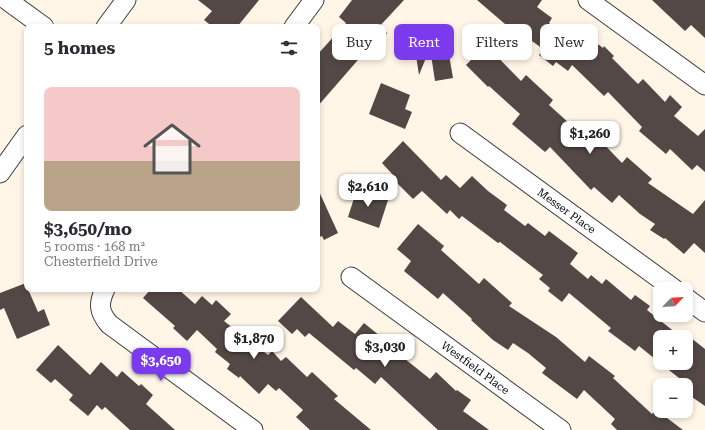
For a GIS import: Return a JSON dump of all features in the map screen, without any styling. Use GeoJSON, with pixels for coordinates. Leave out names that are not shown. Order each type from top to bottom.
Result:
{"type":"FeatureCollection","features":[{"type":"Feature","properties":{"kind":"street"},"geometry":{"type":"LineString","coordinates":[[6,0],[40,24]]}},
{"type":"Feature","properties":{"kind":"street"},"geometry":{"type":"LineString","coordinates":[[108,24],[126,0]]}},
{"type":"Feature","properties":{"kind":"street"},"geometry":{"type":"LineString","coordinates":[[296,24],[314,0]]}},
{"type":"Feature","properties":{"kind":"street"},"geometry":{"type":"LineString","coordinates":[[588,0],[705,85]]}},
{"type":"Feature","properties":{"kind":"street","name":"Messer Place"},"geometry":{"type":"LineString","coordinates":[[460,133],[664,282]]}},
{"type":"Feature","properties":{"kind":"street"},"geometry":{"type":"LineString","coordinates":[[0,173],[6,152],[24,137]]}},
{"type":"Feature","properties":{"kind":"street","name":"Westfield Place"},"geometry":{"type":"LineString","coordinates":[[351,277],[561,430]]}},
{"type":"Feature","properties":{"kind":"street"},"geometry":{"type":"LineString","coordinates":[[104,292],[100,302],[100,308],[104,318],[109,324],[253,430]]}},
{"type":"Feature","properties":{"kind":"street"},"geometry":{"type":"LineString","coordinates":[[693,303],[705,312]]}},
{"type":"Feature","properties":{"kind":"building"},"geometry":{"type":"Polygon","coordinates":[[[198,0],[259,0],[239,24],[209,24],[204,20],[212,11],[198,0]]]}},
{"type":"Feature","properties":{"kind":"building"},"geometry":{"type":"Polygon","coordinates":[[[352,0],[404,0],[382,24],[345,24],[346,23],[339,17],[352,0]]]}},
{"type":"Feature","properties":{"kind":"building"},"geometry":{"type":"Polygon","coordinates":[[[477,0],[542,0],[537,7],[552,18],[549,23],[550,24],[540,24],[540,47],[532,41],[532,24],[505,24],[477,0]]]}},
{"type":"Feature","properties":{"kind":"building"},"geometry":{"type":"Polygon","coordinates":[[[652,0],[705,0],[705,38],[691,25],[685,31],[652,0]]]}},
{"type":"Feature","properties":{"kind":"building"},"geometry":{"type":"Polygon","coordinates":[[[332,38],[332,60],[358,60],[320,104],[320,52],[332,38]]]}},
{"type":"Feature","properties":{"kind":"building"},"geometry":{"type":"Polygon","coordinates":[[[598,44],[603,48],[604,46],[614,56],[612,58],[638,84],[643,79],[665,102],[670,95],[682,107],[674,116],[698,136],[705,129],[705,172],[697,165],[692,170],[670,149],[666,154],[639,131],[642,127],[608,92],[604,96],[572,65],[568,71],[556,62],[553,66],[545,60],[598,60],[598,44]]]}},
{"type":"Feature","properties":{"kind":"building"},"geometry":{"type":"Polygon","coordinates":[[[417,60],[425,60],[419,75],[417,60]]]}},
{"type":"Feature","properties":{"kind":"building"},"geometry":{"type":"Polygon","coordinates":[[[432,60],[450,60],[453,78],[435,81],[432,60]]]}},
{"type":"Feature","properties":{"kind":"building"},"geometry":{"type":"Polygon","coordinates":[[[471,60],[501,60],[521,81],[526,75],[553,100],[549,105],[588,140],[594,134],[622,163],[627,157],[652,179],[648,183],[693,214],[705,200],[705,253],[694,243],[684,254],[665,238],[664,239],[650,230],[655,224],[640,214],[619,195],[612,203],[594,187],[591,190],[550,147],[545,152],[512,124],[520,114],[489,86],[488,87],[466,65],[471,60]]]}},
{"type":"Feature","properties":{"kind":"building"},"geometry":{"type":"Polygon","coordinates":[[[381,83],[410,95],[405,109],[412,112],[405,129],[369,114],[381,83]]]}},
{"type":"Feature","properties":{"kind":"building"},"geometry":{"type":"Polygon","coordinates":[[[403,141],[441,180],[446,175],[460,188],[472,176],[488,191],[507,205],[504,210],[525,226],[528,223],[545,236],[549,231],[578,253],[570,264],[588,279],[591,275],[602,284],[606,279],[631,300],[635,295],[650,306],[647,310],[653,315],[653,322],[662,322],[672,330],[653,330],[653,357],[639,346],[635,351],[608,331],[611,328],[569,293],[562,302],[548,291],[550,288],[539,279],[543,275],[500,242],[498,243],[462,216],[459,219],[450,210],[447,214],[422,191],[413,199],[393,179],[393,175],[382,163],[403,141]]]}},
{"type":"Feature","properties":{"kind":"building"},"geometry":{"type":"Polygon","coordinates":[[[357,189],[388,200],[379,228],[348,217],[357,189]]]}},
{"type":"Feature","properties":{"kind":"building"},"geometry":{"type":"Polygon","coordinates":[[[320,194],[338,233],[324,240],[322,236],[320,237],[320,194]]]}},
{"type":"Feature","properties":{"kind":"building"},"geometry":{"type":"Polygon","coordinates":[[[418,224],[444,246],[441,250],[479,284],[484,278],[512,303],[509,306],[556,337],[585,362],[589,356],[615,376],[613,378],[652,414],[653,413],[653,418],[667,418],[683,430],[617,430],[611,424],[615,419],[584,390],[577,399],[542,373],[546,368],[528,353],[513,343],[508,350],[493,340],[443,293],[438,299],[404,271],[411,261],[397,249],[418,224]]]}},
{"type":"Feature","properties":{"kind":"building"},"geometry":{"type":"Polygon","coordinates":[[[24,284],[24,292],[29,292],[38,312],[44,309],[50,325],[17,339],[4,308],[0,310],[0,293],[24,284]]]}},
{"type":"Feature","properties":{"kind":"building"},"geometry":{"type":"Polygon","coordinates":[[[148,292],[181,292],[195,304],[202,296],[212,305],[216,300],[231,314],[224,321],[268,355],[272,351],[281,361],[286,357],[307,377],[312,372],[338,396],[334,399],[371,430],[310,430],[296,417],[303,410],[279,388],[276,391],[268,384],[259,394],[240,376],[239,378],[227,369],[230,364],[215,352],[217,349],[197,330],[187,341],[173,328],[175,326],[143,298],[148,292]]]}},
{"type":"Feature","properties":{"kind":"building"},"geometry":{"type":"Polygon","coordinates":[[[301,297],[333,327],[338,321],[355,334],[364,323],[380,336],[379,338],[430,379],[436,372],[456,391],[457,390],[471,400],[463,411],[489,430],[438,430],[381,377],[375,384],[356,368],[354,370],[309,333],[305,337],[297,329],[292,334],[278,321],[301,297]]]}},
{"type":"Feature","properties":{"kind":"building"},"geometry":{"type":"Polygon","coordinates":[[[693,340],[705,349],[705,406],[693,398],[693,378],[679,378],[669,370],[693,370],[693,340]]]}},
{"type":"Feature","properties":{"kind":"building"},"geometry":{"type":"Polygon","coordinates":[[[58,345],[90,375],[101,362],[117,377],[122,371],[139,386],[141,384],[153,395],[146,404],[175,430],[130,430],[105,407],[102,410],[97,405],[88,416],[69,400],[73,395],[55,379],[51,383],[36,370],[58,345]]]}}]}
